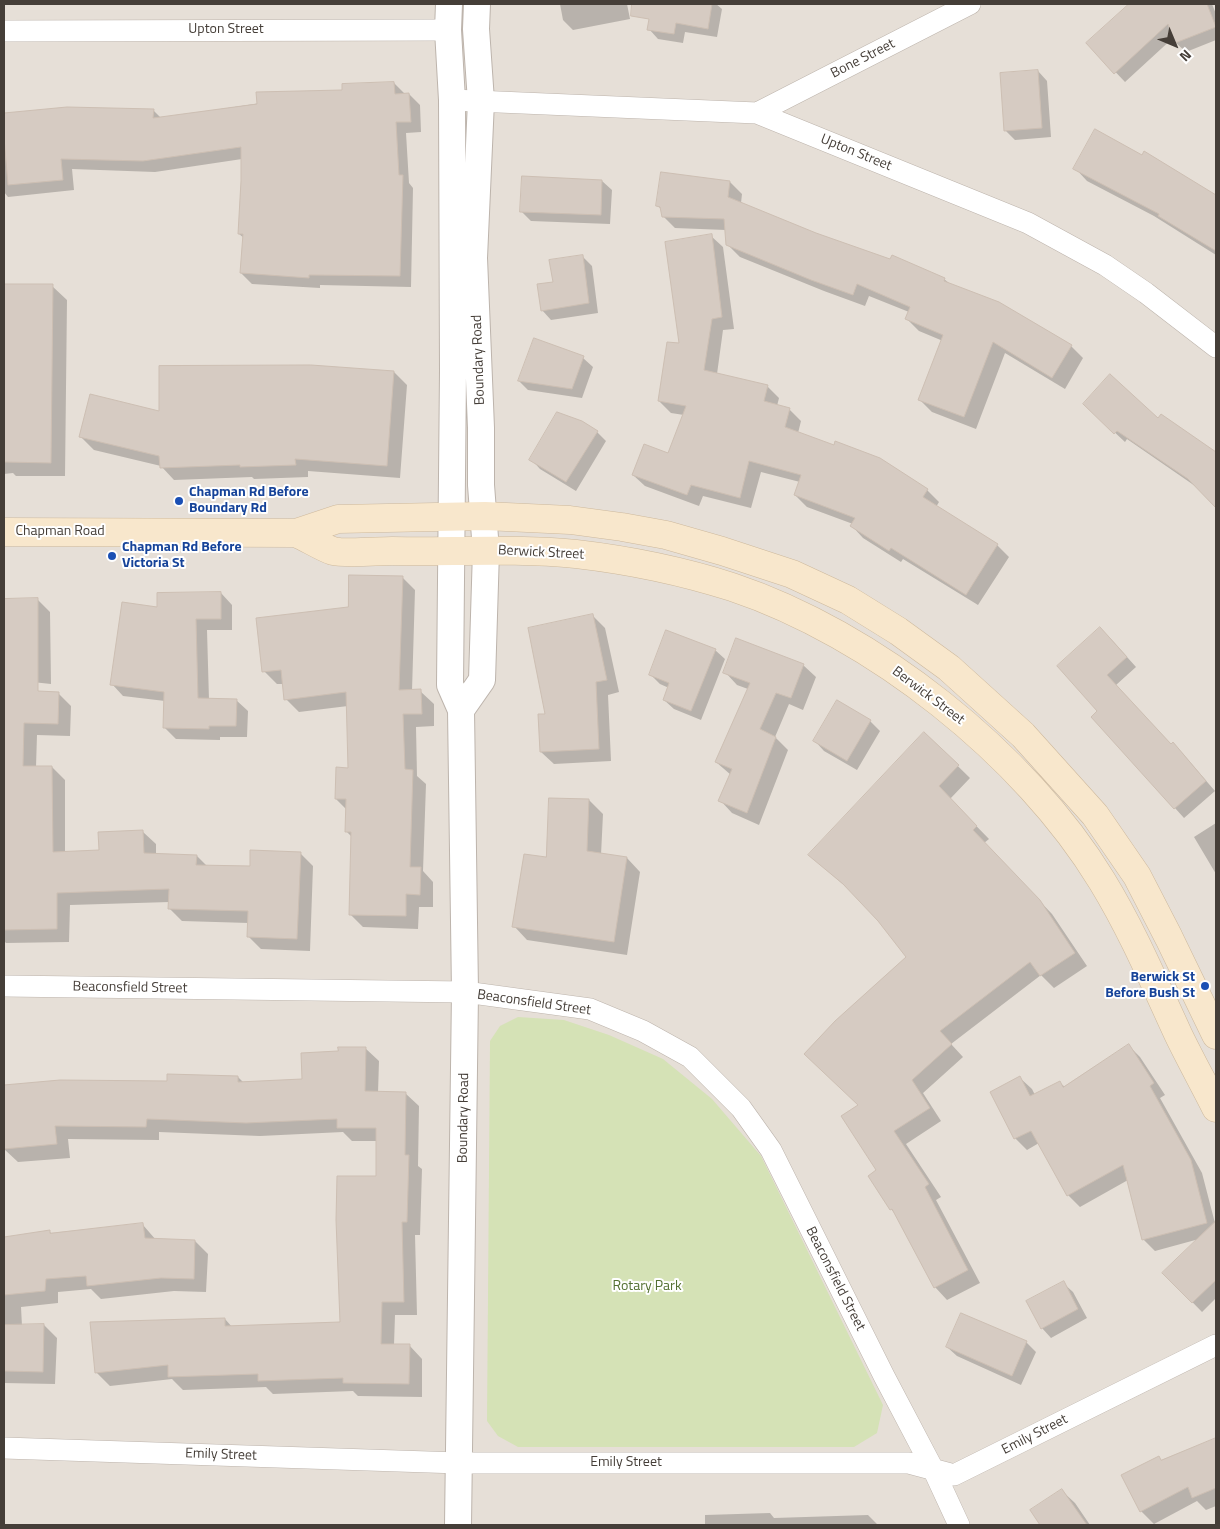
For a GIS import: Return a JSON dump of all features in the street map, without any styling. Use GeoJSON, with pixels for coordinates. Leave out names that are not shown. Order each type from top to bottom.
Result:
{"type":"FeatureCollection","features":[{"type":"Feature","properties":{"kind":"main road"},"geometry":{"type":"LineString","coordinates":[[450,517],[485,516],[570,520],[666,535],[792,574],[848,600],[898,630],[950,668],[1002,715],[1054,768],[1095,814],[1137,876],[1216,1035]]}},
{"type":"Feature","properties":{"kind":"main road","name":"Chapman Road"},"geometry":{"type":"LineString","coordinates":[[4,532],[296,533],[338,520],[450,517]]}},
{"type":"Feature","properties":{"kind":"main road","name":"Chapman Road"},"geometry":{"type":"LineString","coordinates":[[296,533],[334,551],[451,550]]}},
{"type":"Feature","properties":{"kind":"main road","name":"Berwick Street"},"geometry":{"type":"LineString","coordinates":[[451,550],[526,550],[587,556],[688,574],[734,588],[782,608],[847,640],[890,666],[977,734],[1026,782],[1074,839],[1101,880],[1140,948],[1180,1037],[1216,1108]]}},
{"type":"Feature","properties":{"kind":"street","name":"Boundary Road"},"geometry":{"type":"LineString","coordinates":[[449,4],[448,30],[452,100],[453,371],[450,517],[450,685],[461,710],[466,992],[458,1525]]}},
{"type":"Feature","properties":{"kind":"street","name":"Boundary Road"},"geometry":{"type":"LineString","coordinates":[[461,710],[482,680],[486,551],[485,516],[481,485],[481,428],[474,258],[481,101],[476,29],[477,4]]}},
{"type":"Feature","properties":{"kind":"street","name":"Bone Street"},"geometry":{"type":"LineString","coordinates":[[757,114],[970,4]]}},
{"type":"Feature","properties":{"kind":"street","name":"Upton Street"},"geometry":{"type":"LineString","coordinates":[[4,31],[448,30]]}},
{"type":"Feature","properties":{"kind":"street","name":"Upton Street"},"geometry":{"type":"LineString","coordinates":[[452,100],[757,114],[1028,223],[1105,265],[1146,293],[1216,347]]}},
{"type":"Feature","properties":{"kind":"street","name":"Beaconsfield Street"},"geometry":{"type":"LineString","coordinates":[[4,986],[466,992],[590,1009],[643,1031],[690,1057],[741,1108],[771,1150],[884,1376],[934,1471],[958,1525]]}},
{"type":"Feature","properties":{"kind":"street","name":"Emily Street"},"geometry":{"type":"LineString","coordinates":[[4,1448],[459,1463],[909,1463],[954,1475],[1216,1344]]}},
{"type":"Feature","properties":{"kind":"shaded area"},"geometry":{"type":"Polygon","coordinates":[[[4,4],[1216,4],[1216,1525],[4,1525],[4,4]]]}},
{"type":"Feature","properties":{"kind":"green space","name":"Rotary Park"},"geometry":{"type":"Polygon","coordinates":[[[518,1017],[564,1020],[609,1035],[663,1059],[712,1099],[761,1156],[883,1405],[877,1433],[854,1447],[518,1447],[498,1436],[487,1421],[490,1041],[500,1026],[518,1017]]]}},
{"type":"Feature","properties":{"kind":"building"},"geometry":{"type":"Polygon","coordinates":[[[632,4],[712,4],[708,29],[676,23],[674,34],[647,30],[649,19],[631,16],[632,4]]]}},
{"type":"Feature","properties":{"kind":"building"},"geometry":{"type":"Polygon","coordinates":[[[1129,4],[1207,4],[1216,27],[1175,43],[1168,24],[1114,74],[1086,43],[1129,4]]]}},
{"type":"Feature","properties":{"kind":"building"},"geometry":{"type":"Polygon","coordinates":[[[1038,70],[1042,128],[1004,131],[1000,73],[1038,70]]]}},
{"type":"Feature","properties":{"kind":"building"},"geometry":{"type":"Polygon","coordinates":[[[394,82],[395,94],[409,93],[411,122],[396,122],[399,175],[403,175],[400,276],[309,275],[309,278],[240,273],[243,234],[238,234],[241,147],[143,161],[61,159],[63,180],[8,185],[4,113],[67,107],[154,109],[153,118],[257,104],[256,92],[342,90],[342,84],[394,82]]]}},
{"type":"Feature","properties":{"kind":"building"},"geometry":{"type":"Polygon","coordinates":[[[1095,129],[1142,155],[1144,151],[1216,195],[1216,251],[1158,216],[1159,214],[1073,169],[1095,129]]]}},
{"type":"Feature","properties":{"kind":"building"},"geometry":{"type":"Polygon","coordinates":[[[661,172],[730,181],[728,197],[816,233],[890,259],[892,255],[945,278],[944,281],[999,302],[1072,345],[1052,378],[993,342],[964,417],[918,400],[943,335],[905,319],[910,307],[857,284],[853,295],[726,245],[724,219],[662,217],[660,207],[656,206],[661,172]]]}},
{"type":"Feature","properties":{"kind":"building"},"geometry":{"type":"Polygon","coordinates":[[[522,176],[602,180],[601,215],[520,212],[522,176]]]}},
{"type":"Feature","properties":{"kind":"building"},"geometry":{"type":"Polygon","coordinates":[[[712,234],[722,317],[712,319],[704,370],[768,385],[764,401],[790,408],[785,427],[834,445],[835,441],[880,458],[928,489],[923,497],[998,544],[966,595],[891,548],[889,551],[850,526],[855,518],[794,495],[801,475],[749,461],[740,498],[691,485],[687,495],[632,475],[644,444],[668,453],[686,406],[658,401],[667,342],[679,343],[665,242],[712,234]]]}},
{"type":"Feature","properties":{"kind":"building"},"geometry":{"type":"Polygon","coordinates":[[[583,255],[589,303],[541,311],[537,284],[553,282],[549,260],[583,255]]]}},
{"type":"Feature","properties":{"kind":"building"},"geometry":{"type":"Polygon","coordinates":[[[4,284],[53,284],[51,463],[4,462],[4,284]]]}},
{"type":"Feature","properties":{"kind":"building"},"geometry":{"type":"Polygon","coordinates":[[[534,338],[584,356],[572,389],[518,381],[534,338]]]}},
{"type":"Feature","properties":{"kind":"building"},"geometry":{"type":"Polygon","coordinates":[[[311,365],[394,371],[387,466],[295,459],[296,465],[160,468],[159,456],[79,437],[90,394],[159,411],[159,366],[311,365]]]}},
{"type":"Feature","properties":{"kind":"building"},"geometry":{"type":"Polygon","coordinates":[[[1110,374],[1158,418],[1161,414],[1216,452],[1216,508],[1188,479],[1117,431],[1114,434],[1083,404],[1110,374]]]}},
{"type":"Feature","properties":{"kind":"building"},"geometry":{"type":"Polygon","coordinates":[[[557,412],[582,421],[598,431],[566,482],[529,460],[557,412]]]}},
{"type":"Feature","properties":{"kind":"building"},"geometry":{"type":"Polygon","coordinates":[[[349,575],[403,576],[399,690],[421,689],[422,714],[403,714],[405,769],[413,770],[410,867],[421,867],[420,895],[406,894],[406,916],[349,915],[351,832],[345,832],[346,799],[335,799],[336,767],[348,768],[346,692],[284,700],[281,670],[262,672],[256,618],[348,607],[349,575]]]}},
{"type":"Feature","properties":{"kind":"building"},"geometry":{"type":"Polygon","coordinates":[[[221,592],[221,619],[196,619],[198,698],[237,699],[236,726],[209,726],[209,729],[163,728],[164,692],[110,685],[122,602],[157,607],[157,593],[221,592]]]}},
{"type":"Feature","properties":{"kind":"building"},"geometry":{"type":"Polygon","coordinates":[[[38,598],[38,691],[59,692],[58,724],[24,723],[23,766],[52,766],[53,852],[99,850],[98,832],[143,830],[144,853],[197,855],[196,865],[250,866],[250,850],[301,852],[297,939],[247,937],[248,911],[168,909],[169,889],[57,893],[57,929],[4,930],[4,599],[38,598]]]}},
{"type":"Feature","properties":{"kind":"building"},"geometry":{"type":"Polygon","coordinates":[[[593,614],[607,680],[596,682],[599,749],[540,752],[538,714],[545,714],[528,628],[593,614]]]}},
{"type":"Feature","properties":{"kind":"building"},"geometry":{"type":"Polygon","coordinates":[[[1100,627],[1127,657],[1107,675],[1171,744],[1173,742],[1206,781],[1174,809],[1091,717],[1097,711],[1057,666],[1100,627]]]}},
{"type":"Feature","properties":{"kind":"building"},"geometry":{"type":"Polygon","coordinates":[[[666,630],[716,649],[691,711],[663,700],[669,683],[649,675],[666,630]]]}},
{"type":"Feature","properties":{"kind":"building"},"geometry":{"type":"Polygon","coordinates":[[[736,638],[804,664],[791,698],[776,693],[760,729],[776,737],[747,813],[718,801],[732,769],[715,762],[750,683],[723,673],[736,638]]]}},
{"type":"Feature","properties":{"kind":"building"},"geometry":{"type":"Polygon","coordinates":[[[837,700],[871,720],[847,761],[813,741],[837,700]]]}},
{"type":"Feature","properties":{"kind":"building"},"geometry":{"type":"Polygon","coordinates":[[[924,732],[959,765],[939,786],[977,826],[973,830],[1040,900],[1075,953],[1040,976],[1030,962],[940,1031],[952,1044],[912,1080],[930,1108],[894,1131],[929,1184],[925,1187],[968,1270],[934,1288],[892,1209],[890,1210],[868,1176],[876,1170],[841,1116],[858,1105],[804,1054],[835,1021],[906,957],[878,921],[843,884],[808,855],[924,732]]]}},
{"type":"Feature","properties":{"kind":"building"},"geometry":{"type":"Polygon","coordinates":[[[549,798],[589,799],[587,851],[627,857],[614,942],[512,927],[524,854],[546,857],[549,798]]]}},
{"type":"Feature","properties":{"kind":"building"},"geometry":{"type":"Polygon","coordinates":[[[1129,1044],[1154,1083],[1150,1086],[1191,1160],[1207,1223],[1142,1240],[1123,1165],[1067,1196],[1031,1131],[1014,1139],[990,1092],[1020,1076],[1030,1096],[1060,1081],[1063,1087],[1129,1044]]]}},
{"type":"Feature","properties":{"kind":"building"},"geometry":{"type":"Polygon","coordinates":[[[338,1047],[366,1047],[365,1091],[406,1092],[405,1155],[409,1155],[407,1222],[402,1222],[404,1302],[382,1302],[381,1344],[410,1344],[409,1384],[343,1383],[343,1378],[258,1381],[258,1374],[168,1377],[168,1365],[95,1373],[90,1322],[225,1318],[225,1326],[340,1322],[336,1220],[337,1176],[376,1176],[376,1128],[337,1128],[337,1119],[246,1123],[147,1119],[146,1127],[55,1126],[57,1144],[4,1149],[4,1085],[60,1080],[167,1081],[167,1074],[238,1076],[238,1082],[302,1079],[301,1053],[338,1051],[338,1047]]]}},
{"type":"Feature","properties":{"kind":"building"},"geometry":{"type":"Polygon","coordinates":[[[1216,1221],[1216,1280],[1192,1303],[1162,1273],[1216,1221]]]}},
{"type":"Feature","properties":{"kind":"building"},"geometry":{"type":"Polygon","coordinates":[[[143,1223],[145,1238],[195,1240],[194,1279],[161,1278],[87,1286],[86,1276],[46,1279],[45,1291],[4,1295],[4,1237],[50,1230],[50,1233],[143,1223]]]}},
{"type":"Feature","properties":{"kind":"building"},"geometry":{"type":"Polygon","coordinates":[[[1064,1281],[1078,1309],[1041,1329],[1026,1301],[1064,1281]]]}},
{"type":"Feature","properties":{"kind":"building"},"geometry":{"type":"Polygon","coordinates":[[[961,1313],[1027,1341],[1012,1376],[946,1347],[961,1313]]]}},
{"type":"Feature","properties":{"kind":"building"},"geometry":{"type":"Polygon","coordinates":[[[44,1324],[43,1372],[4,1371],[4,1325],[44,1324]]]}},
{"type":"Feature","properties":{"kind":"building"},"geometry":{"type":"Polygon","coordinates":[[[1216,1438],[1216,1488],[1192,1498],[1188,1487],[1140,1512],[1121,1475],[1159,1456],[1161,1460],[1216,1438]]]}},
{"type":"Feature","properties":{"kind":"building"},"geometry":{"type":"Polygon","coordinates":[[[1062,1489],[1087,1525],[1040,1525],[1030,1510],[1062,1489]]]}},
{"type":"Feature","properties":{"kind":"place","name":"Chapman Rd Before Boundary Rd"},"geometry":{"type":"Point","coordinates":[179,501]}},
{"type":"Feature","properties":{"kind":"place","name":"Chapman Rd Before Victoria St"},"geometry":{"type":"Point","coordinates":[112,556]}},
{"type":"Feature","properties":{"kind":"place","name":"Berwick St Before Bush St"},"geometry":{"type":"Point","coordinates":[1205,986]}}]}
